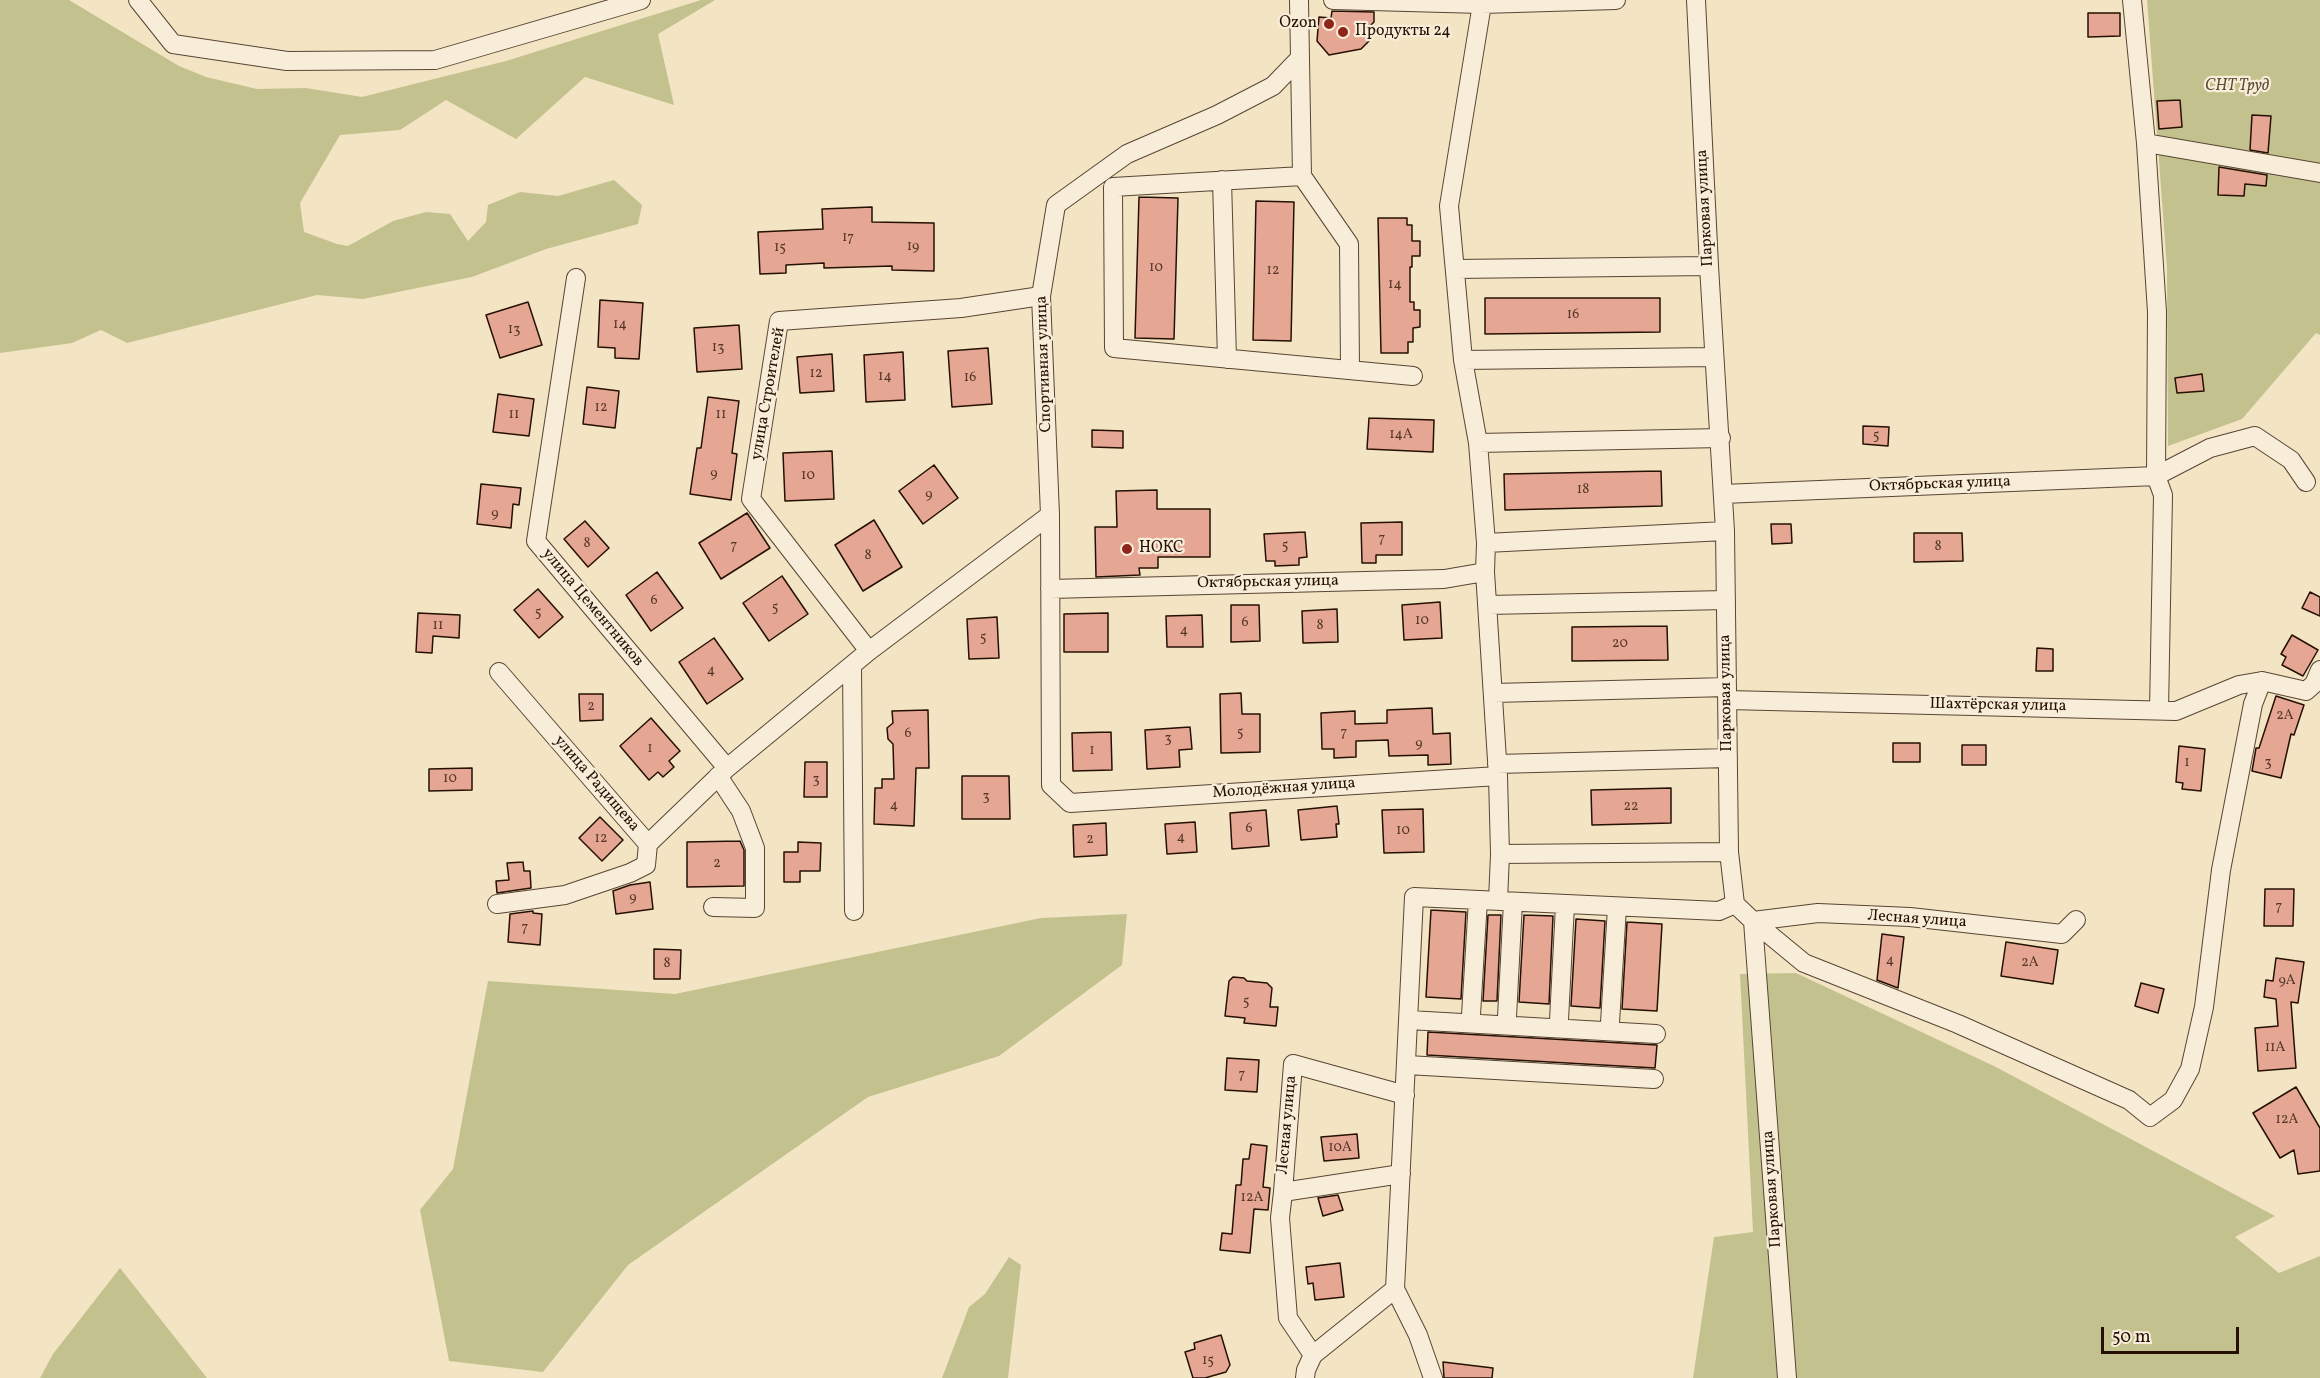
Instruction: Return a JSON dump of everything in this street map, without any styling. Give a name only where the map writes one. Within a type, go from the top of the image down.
[{"type":"street","points":[[138,0],[173,44],[299,61],[435,60],[641,0]]},
{"type":"street","points":[[1299,0],[1302,176],[1349,244],[1350,370]]},
{"type":"street","points":[[1333,0],[1482,4],[1616,0]]},
{"type":"street","name":"Парковая улица","points":[[1696,0],[1714,357],[1721,438],[1725,531],[1729,852],[1736,904]]},
{"type":"street","points":[[2132,0],[2146,143],[2157,312],[2157,476],[2163,495],[2159,710]]},
{"type":"street","points":[[1482,4],[1449,206],[1463,360],[1478,443],[1486,543],[1485,572],[1494,693],[1500,854],[1505,902],[1507,1017]]},
{"type":"street","name":"Спортивная улица","points":[[1070,803],[1051,785],[1050,515],[1041,296],[1056,205],[1127,154],[1216,115],[1274,86],[1300,58]]},
{"type":"street","points":[[2146,143],[2320,173]]},
{"type":"street","points":[[1302,176],[1113,187],[1114,348],[1413,376]]},
{"type":"street","points":[[1222,180],[1227,359]]},
{"type":"street","points":[[1455,269],[1709,266]]},
{"type":"street","name":"улица Цементников","points":[[576,278],[536,541],[722,772],[741,811],[755,848],[754,908],[713,907]]},
{"type":"street","name":"улица Строителей","points":[[869,651],[750,499],[779,321],[961,308],[1041,296]]},
{"type":"street","points":[[1463,360],[1714,357]]},
{"type":"street","points":[[2157,476],[2210,448],[2255,436],[2291,460],[2306,482]]},
{"type":"street","points":[[1478,443],[1721,438]]},
{"type":"street","name":"Октябрьская улица","points":[[1723,494],[2157,476]]},
{"type":"street","points":[[648,844],[722,772],[869,651],[1050,515]]},
{"type":"street","points":[[1486,543],[1725,531]]},
{"type":"street","name":"Октябрьская улица","points":[[1050,589],[1444,579],[1485,572]]},
{"type":"street","points":[[1488,605],[1726,600]]},
{"type":"street","points":[[852,665],[854,910]]},
{"type":"street","name":"Шахтёрская улица","points":[[1494,693],[1727,694],[2176,711],[2239,685],[2262,681],[2306,691],[2314,684],[2320,670]]},
{"type":"street","name":"улица Радищева","points":[[497,904],[565,895],[630,873],[646,865],[648,844],[499,672]]},
{"type":"street","points":[[1433,1378],[1418,1335],[1395,1289],[1414,897],[1719,911],[1736,904],[1804,963],[1990,1038],[2129,1100],[2150,1117],[2173,1100],[2190,1069],[2204,1007],[2221,870],[2253,704],[2262,681]]},
{"type":"street","name":"Молодёжная улица","points":[[1070,803],[1498,770],[1728,758]]},
{"type":"street","points":[[1500,854],[1729,852]]},
{"type":"street","points":[[1472,1015],[1478,900]]},
{"type":"street","points":[[1559,1020],[1565,905]]},
{"type":"street","points":[[1610,1023],[1617,907]]},
{"type":"street","name":"Лесная улица","points":[[1753,921],[1818,914],[1841,914],[1910,917],[2062,933],[2076,920]]},
{"type":"street","name":"Парковая улица","points":[[1753,921],[1787,1378]]},
{"type":"street","points":[[1409,1020],[1656,1034]]},
{"type":"street","name":"Лесная улица","points":[[1313,1355],[1288,1318],[1280,1218],[1293,1064],[1405,1095]]},
{"type":"street","points":[[1407,1065],[1654,1079]]},
{"type":"street","name":"Лесная улица","points":[[1282,1192],[1401,1174]]},
{"type":"street","points":[[1305,1378],[1313,1355],[1395,1289]]},
{"type":"green space","points":[[0,0],[69,0],[179,66],[206,77],[257,89],[306,88],[362,97],[506,61],[701,0],[715,0],[658,34],[674,105],[585,77],[516,139],[446,100],[400,130],[340,135],[300,203],[304,232],[337,244],[348,246],[393,221],[426,212],[450,214],[468,241],[486,222],[488,205],[520,192],[558,196],[614,180],[642,205],[638,224],[546,249],[472,277],[363,299],[317,295],[127,343],[101,330],[72,343],[0,353]]},
{"type":"green space","name":"СНТ Труд","points":[[2147,0],[2320,0],[2320,335],[2316,333],[2242,419],[2168,446],[2167,268]]},
{"type":"green space","points":[[1127,914],[1122,965],[999,1056],[868,1097],[628,1265],[543,1372],[449,1361],[420,1210],[453,1169],[488,981],[675,994],[1041,918]]},
{"type":"green space","points":[[1796,973],[1996,1067],[2275,1216],[2235,1237],[2279,1273],[2320,1256],[2320,1378],[1693,1378],[1714,1237],[1753,1232],[1740,974]]},
{"type":"green space","points":[[1009,1257],[1021,1265],[1008,1378],[942,1378],[969,1307],[985,1294]]},
{"type":"green space","points":[[120,1268],[207,1378],[40,1378],[53,1354]]},
{"type":"building","name":"Продукты 24","points":[[1332,11],[1374,12],[1374,22],[1363,33],[1371,39],[1361,49],[1329,55],[1317,41],[1319,17],[1331,18]]},
{"type":"building","points":[[2088,13],[2120,13],[2120,36],[2088,37]]},
{"type":"building","points":[[2180,100],[2182,127],[2159,129],[2157,101]]},
{"type":"building","points":[[2252,115],[2271,116],[2268,153],[2250,150]]},
{"type":"building","points":[[2219,167],[2267,175],[2266,186],[2245,184],[2244,196],[2218,195]]},
{"type":"building","points":[[1139,197],[1178,198],[1174,339],[1135,338]]},
{"type":"building","points":[[1256,201],[1294,202],[1291,341],[1253,340]]},
{"type":"building","points":[[872,207],[872,222],[934,223],[934,271],[892,270],[892,266],[824,268],[824,263],[786,265],[786,273],[760,274],[758,232],[823,229],[822,209]]},
{"type":"building","points":[[1378,218],[1407,218],[1407,225],[1412,225],[1412,241],[1420,241],[1420,256],[1412,256],[1412,267],[1410,267],[1410,302],[1414,302],[1414,310],[1420,310],[1420,327],[1413,328],[1413,342],[1408,342],[1408,353],[1381,353]]},
{"type":"building","points":[[1485,298],[1660,298],[1660,332],[1485,334]]},
{"type":"building","points":[[600,300],[643,303],[639,359],[615,358],[615,348],[598,347]]},
{"type":"building","points":[[528,302],[542,345],[500,358],[486,315]]},
{"type":"building","points":[[739,325],[742,369],[697,372],[694,328]]},
{"type":"building","points":[[988,348],[992,404],[952,407],[948,351]]},
{"type":"building","points":[[903,352],[905,400],[866,402],[864,355]]},
{"type":"building","points":[[832,354],[834,391],[800,393],[797,357]]},
{"type":"building","points":[[2202,374],[2204,391],[2177,393],[2175,378]]},
{"type":"building","points":[[587,387],[619,391],[615,428],[583,424]]},
{"type":"building","points":[[498,394],[534,399],[529,436],[493,432]]},
{"type":"building","points":[[708,397],[739,401],[732,453],[737,454],[731,500],[690,494],[697,448],[701,448]]},
{"type":"building","points":[[1369,418],[1434,420],[1433,452],[1367,449]]},
{"type":"building","points":[[1863,426],[1889,427],[1888,446],[1863,444]]},
{"type":"building","points":[[1092,430],[1123,431],[1123,448],[1092,447]]},
{"type":"building","points":[[832,451],[834,499],[785,501],[783,453]]},
{"type":"building","points":[[934,465],[958,498],[923,524],[899,491]]},
{"type":"building","points":[[1661,471],[1662,506],[1505,510],[1504,474]]},
{"type":"building","points":[[481,484],[521,488],[519,505],[513,504],[511,528],[477,524]]},
{"type":"building","name":"НОКС","points":[[1157,490],[1157,509],[1210,509],[1210,557],[1158,557],[1158,568],[1139,568],[1140,575],[1096,577],[1095,527],[1117,527],[1116,491]]},
{"type":"building","points":[[747,513],[770,548],[721,579],[699,543]]},
{"type":"building","points":[[874,520],[902,567],[863,591],[835,545]]},
{"type":"building","points":[[585,521],[609,548],[588,567],[564,539]]},
{"type":"building","points":[[1402,522],[1402,555],[1376,555],[1376,563],[1362,563],[1361,523]]},
{"type":"building","points":[[1771,524],[1791,524],[1792,543],[1772,544]]},
{"type":"building","points":[[1305,532],[1307,557],[1299,558],[1299,565],[1275,566],[1275,561],[1266,561],[1264,534]]},
{"type":"building","points":[[1914,533],[1962,533],[1963,561],[1914,562]]},
{"type":"building","points":[[657,572],[683,608],[651,631],[626,595]]},
{"type":"building","points":[[782,576],[808,614],[769,641],[743,603]]},
{"type":"building","points":[[538,589],[563,617],[539,638],[514,610]]},
{"type":"building","points":[[2310,592],[2320,597],[2320,616],[2302,608]]},
{"type":"building","points":[[1440,602],[1442,638],[1404,640],[1402,605]]},
{"type":"building","points":[[1231,605],[1259,605],[1260,641],[1231,642]]},
{"type":"building","points":[[1337,609],[1338,642],[1303,643],[1302,611]]},
{"type":"building","points":[[418,613],[460,615],[459,638],[433,636],[432,653],[416,652]]},
{"type":"building","points":[[1108,613],[1108,652],[1064,652],[1064,614]]},
{"type":"building","points":[[1202,615],[1203,647],[1167,647],[1166,616]]},
{"type":"building","points":[[997,617],[999,658],[969,659],[967,619]]},
{"type":"building","points":[[1667,626],[1668,660],[1572,661],[1572,627]]},
{"type":"building","points":[[2292,635],[2318,650],[2303,676],[2282,665],[2286,657],[2281,654]]},
{"type":"building","points":[[714,638],[743,679],[707,704],[679,662]]},
{"type":"building","points":[[2037,648],[2053,649],[2053,671],[2036,671]]},
{"type":"building","points":[[1241,693],[1242,714],[1260,714],[1260,752],[1221,753],[1220,694]]},
{"type":"building","points":[[579,694],[603,694],[603,720],[580,721]]},
{"type":"building","points":[[2276,696],[2304,705],[2294,735],[2291,734],[2281,778],[2252,771],[2256,748],[2259,748]]},
{"type":"building","points":[[1432,708],[1433,734],[1450,733],[1451,764],[1428,765],[1428,755],[1389,756],[1388,740],[1356,741],[1356,757],[1334,758],[1334,749],[1322,749],[1321,713],[1355,711],[1355,724],[1387,723],[1387,710]]},
{"type":"building","points":[[928,710],[929,768],[916,768],[914,826],[874,824],[875,788],[882,788],[882,779],[894,779],[893,744],[888,739],[887,728],[893,723],[892,711]]},
{"type":"building","points":[[651,718],[680,751],[669,761],[674,767],[663,777],[658,772],[649,780],[620,746]]},
{"type":"building","points":[[1190,727],[1192,749],[1179,750],[1180,767],[1147,769],[1145,730]]},
{"type":"building","points":[[1111,732],[1112,770],[1073,771],[1072,733]]},
{"type":"building","points":[[1893,743],[1920,743],[1920,762],[1893,762]]},
{"type":"building","points":[[1962,745],[1986,745],[1986,765],[1962,765]]},
{"type":"building","points":[[2179,746],[2205,749],[2201,791],[2182,789],[2183,783],[2176,782]]},
{"type":"building","points":[[805,762],[827,762],[827,797],[804,797]]},
{"type":"building","points":[[472,768],[472,790],[429,791],[429,769]]},
{"type":"building","points":[[962,776],[1009,776],[1010,819],[962,819]]},
{"type":"building","points":[[1671,788],[1671,823],[1592,825],[1591,790]]},
{"type":"building","points":[[1337,806],[1339,824],[1336,824],[1337,837],[1301,840],[1298,810]]},
{"type":"building","points":[[1423,809],[1424,852],[1384,853],[1382,810]]},
{"type":"building","points":[[1266,810],[1269,846],[1232,849],[1230,813]]},
{"type":"building","points":[[600,817],[623,840],[602,861],[579,838]]},
{"type":"building","points":[[1195,822],[1197,852],[1167,854],[1165,824]]},
{"type":"building","points":[[1106,823],[1107,855],[1074,857],[1073,825]]},
{"type":"building","points":[[740,841],[744,850],[744,886],[687,887],[687,842]]},
{"type":"building","points":[[798,842],[821,843],[820,871],[800,871],[800,882],[784,882],[784,852],[798,852]]},
{"type":"building","points":[[523,862],[524,871],[530,871],[531,888],[497,893],[496,881],[509,880],[507,863]]},
{"type":"building","points":[[650,882],[653,909],[616,914],[613,891],[630,885]]},
{"type":"building","points":[[2265,889],[2294,889],[2293,926],[2264,926]]},
{"type":"building","points":[[1431,910],[1466,912],[1461,999],[1426,997]]},
{"type":"building","points":[[533,911],[533,913],[542,914],[540,945],[508,942],[510,914]]},
{"type":"building","points":[[1488,915],[1501,915],[1497,1001],[1483,1001]]},
{"type":"building","points":[[1524,915],[1553,916],[1549,1004],[1519,1002]]},
{"type":"building","points":[[1576,919],[1605,921],[1600,1008],[1571,1006]]},
{"type":"building","points":[[1627,922],[1662,924],[1657,1011],[1622,1009]]},
{"type":"building","points":[[1882,934],[1904,937],[1898,988],[1877,980]]},
{"type":"building","points":[[2006,942],[2058,950],[2053,984],[2001,976]]},
{"type":"building","points":[[654,949],[681,950],[680,979],[654,979]]},
{"type":"building","points":[[2276,958],[2304,962],[2298,1003],[2291,1002],[2296,1068],[2258,1071],[2255,1028],[2278,1026],[2276,999],[2264,997],[2266,980],[2273,981]]},
{"type":"building","points":[[1233,977],[1267,983],[1272,988],[1270,1007],[1278,1007],[1276,1026],[1244,1023],[1245,1018],[1225,1016],[1229,981]]},
{"type":"building","points":[[2141,983],[2164,989],[2158,1013],[2135,1006]]},
{"type":"building","points":[[1428,1032],[1657,1045],[1655,1068],[1427,1055]]},
{"type":"building","points":[[1227,1058],[1259,1060],[1257,1092],[1225,1090]]},
{"type":"building","points":[[2296,1087],[2320,1128],[2320,1171],[2298,1174],[2294,1150],[2280,1158],[2253,1113]]},
{"type":"building","points":[[1357,1134],[1359,1158],[1324,1161],[1321,1137]]},
{"type":"building","points":[[1251,1144],[1267,1146],[1263,1187],[1270,1188],[1268,1210],[1254,1209],[1250,1253],[1220,1250],[1222,1233],[1232,1234],[1236,1185],[1241,1185],[1243,1159],[1249,1159]]},
{"type":"building","points":[[1338,1195],[1343,1210],[1323,1216],[1318,1198]]},
{"type":"building","points":[[1340,1263],[1344,1297],[1315,1300],[1313,1283],[1308,1284],[1306,1267]]},
{"type":"building","points":[[1221,1335],[1230,1365],[1226,1372],[1205,1378],[1193,1378],[1185,1352],[1195,1349],[1194,1343]]},
{"type":"building","points":[[1443,1362],[1493,1368],[1492,1378],[1444,1378]]},
{"type":"place","name":"Ozon","points":[[1329,24]]},
{"type":"place","name":"Продукты 24","points":[[1343,32]]},
{"type":"place","name":"НОКС","points":[[1127,549]]}]
